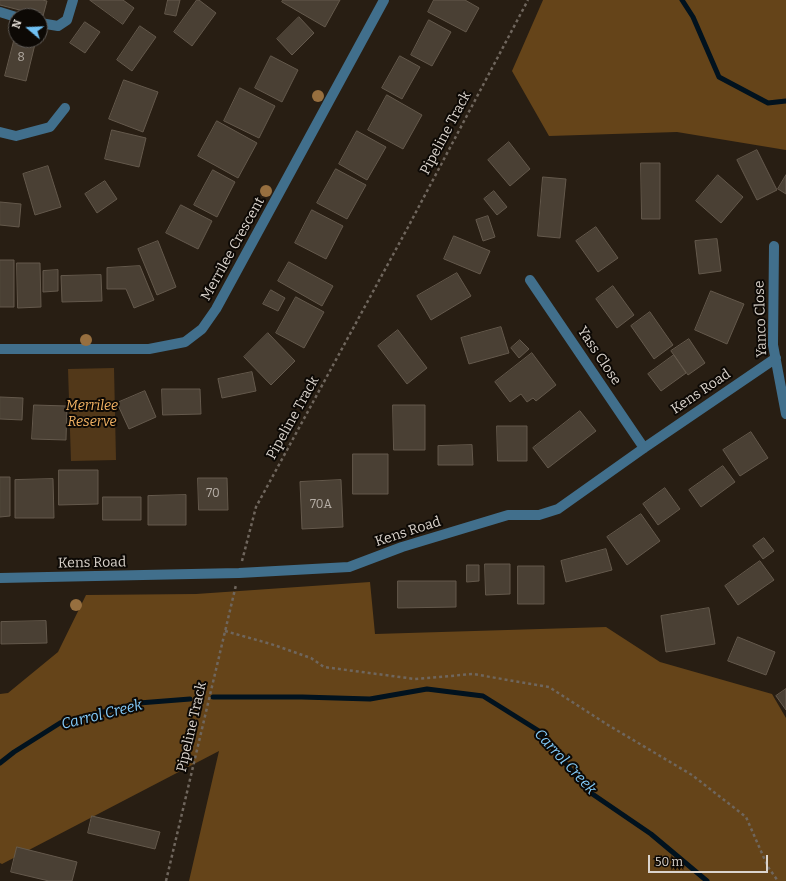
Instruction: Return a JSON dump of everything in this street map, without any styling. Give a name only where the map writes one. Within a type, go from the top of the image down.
[{"type":"street","points":[[48,25],[58,26],[67,20],[73,0]]},
{"type":"street","name":"Merrilee Crescent","points":[[0,349],[149,349],[186,342],[202,329],[216,309],[384,0]]},
{"type":"street","points":[[0,132],[16,136],[50,126],[65,108]]},
{"type":"street","name":"Yanco Close","points":[[774,246],[773,345],[786,414]]},
{"type":"street","name":"Yass Close","points":[[530,280],[644,448]]},
{"type":"street","name":"Kens Road","points":[[0,578],[239,573],[349,567],[402,547],[508,515],[539,515],[558,509],[776,358]]},
{"type":"path","name":"Pipeline Track","points":[[166,881],[256,507],[407,229],[528,0]]},
{"type":"path","points":[[225,631],[271,644],[311,658],[324,667],[415,679],[473,674],[549,687],[608,726],[692,775],[746,817],[768,867],[778,881]]},
{"type":"green space","name":"Merrilee Reserve","points":[[114,368],[116,460],[71,461],[68,369]]},
{"type":"shaded area","points":[[543,0],[786,0],[786,150],[677,132],[549,136],[512,71]]},
{"type":"shaded area","points":[[370,582],[375,634],[606,627],[660,662],[772,694],[786,718],[786,881],[189,881],[219,751],[2,864],[0,863],[0,694],[8,693],[58,652],[86,595],[196,594]]},
{"type":"building","points":[[0,0],[47,1],[45,8],[12,8],[0,5]]},
{"type":"building","points":[[90,0],[123,0],[134,8],[123,24]]},
{"type":"building","points":[[168,0],[180,0],[176,16],[165,14]]},
{"type":"building","points":[[197,0],[216,13],[192,46],[174,32]]},
{"type":"building","points":[[283,0],[340,0],[325,27],[282,2]]},
{"type":"building","points":[[434,0],[465,0],[479,8],[466,32],[428,12]]},
{"type":"building","points":[[299,17],[314,33],[292,55],[277,39]]},
{"type":"building","points":[[429,20],[451,32],[432,66],[411,55]]},
{"type":"building","points":[[85,22],[100,32],[85,53],[70,43]]},
{"type":"building","points":[[140,26],[156,37],[132,71],[117,60]]},
{"type":"building","points":[[12,48],[34,48],[26,81],[5,76]]},
{"type":"building","points":[[271,56],[298,70],[282,102],[255,88]]},
{"type":"building","points":[[400,56],[420,67],[402,99],[382,88]]},
{"type":"building","points":[[124,80],[158,92],[143,132],[109,119]]},
{"type":"building","points":[[240,88],[275,106],[259,138],[224,121]]},
{"type":"building","points":[[387,95],[422,115],[403,149],[368,130]]},
{"type":"building","points":[[217,121],[257,143],[238,178],[198,156]]},
{"type":"building","points":[[112,130],[146,138],[139,167],[105,159]]},
{"type":"building","points":[[357,131],[386,147],[367,180],[339,164]]},
{"type":"building","points":[[509,142],[530,169],[510,186],[488,160]]},
{"type":"building","points":[[757,150],[777,190],[757,200],[737,160]]},
{"type":"building","points":[[641,163],[660,163],[660,219],[642,219]]},
{"type":"building","points":[[48,166],[61,207],[35,215],[23,174]]},
{"type":"building","points":[[336,169],[366,185],[347,219],[317,203]]},
{"type":"building","points":[[213,170],[235,182],[217,217],[194,205]]},
{"type":"building","points":[[718,175],[743,197],[721,223],[696,201]]},
{"type":"building","points":[[786,175],[786,194],[778,189]]},
{"type":"building","points":[[543,177],[566,179],[560,238],[538,236]]},
{"type":"building","points":[[105,181],[117,199],[97,213],[85,194]]},
{"type":"building","points":[[494,191],[507,207],[497,215],[484,199]]},
{"type":"building","points":[[0,202],[21,204],[19,227],[0,225]]},
{"type":"building","points":[[181,205],[212,221],[198,249],[166,233]]},
{"type":"building","points":[[312,210],[343,226],[326,259],[295,243]]},
{"type":"building","points":[[488,216],[495,237],[483,241],[476,220]]},
{"type":"building","points":[[596,227],[618,258],[598,272],[576,241]]},
{"type":"building","points":[[454,236],[490,251],[480,274],[444,259]]},
{"type":"building","points":[[717,239],[721,271],[699,274],[695,241]]},
{"type":"building","points":[[158,241],[176,287],[157,295],[138,249]]},
{"type":"building","points":[[0,260],[14,260],[14,307],[0,307]]},
{"type":"building","points":[[289,262],[333,286],[322,306],[278,281]]},
{"type":"building","points":[[17,263],[40,263],[41,307],[18,308]]},
{"type":"building","points":[[140,266],[154,300],[134,308],[126,289],[107,289],[107,268]]},
{"type":"building","points":[[58,270],[58,291],[43,292],[43,271]]},
{"type":"building","points":[[457,273],[471,296],[431,320],[417,296]]},
{"type":"building","points":[[101,275],[102,301],[62,302],[61,276]]},
{"type":"building","points":[[613,286],[634,315],[617,328],[596,299]]},
{"type":"building","points":[[271,290],[285,298],[278,311],[263,304]]},
{"type":"building","points":[[711,291],[744,304],[727,344],[695,330]]},
{"type":"building","points":[[296,297],[324,312],[304,348],[276,333]]},
{"type":"building","points":[[650,312],[673,345],[654,359],[631,326]]},
{"type":"building","points":[[501,327],[509,353],[469,364],[461,338]]},
{"type":"building","points":[[398,330],[427,368],[407,384],[378,346]]},
{"type":"building","points":[[268,333],[295,361],[271,385],[244,357]]},
{"type":"building","points":[[689,339],[705,363],[688,375],[671,351]]},
{"type":"building","points":[[520,340],[529,349],[519,358],[511,348]]},
{"type":"building","points":[[532,353],[556,385],[536,401],[533,398],[527,402],[521,394],[510,402],[495,382]]},
{"type":"building","points":[[674,355],[686,373],[661,391],[648,374]]},
{"type":"building","points":[[252,372],[256,391],[222,398],[218,379]]},
{"type":"building","points":[[162,389],[200,389],[201,414],[163,415]]},
{"type":"building","points":[[145,391],[156,417],[129,429],[117,403]]},
{"type":"building","points":[[0,397],[23,398],[22,420],[0,419]]},
{"type":"building","points":[[34,405],[67,406],[66,440],[32,439]]},
{"type":"building","points":[[393,405],[425,405],[425,450],[394,450]]},
{"type":"building","points":[[580,411],[596,431],[548,468],[533,448]]},
{"type":"building","points":[[497,426],[527,426],[527,461],[498,461]]},
{"type":"building","points":[[751,432],[768,458],[740,476],[723,450]]},
{"type":"building","points":[[472,445],[473,465],[438,465],[438,446]]},
{"type":"building","points":[[353,454],[388,454],[388,494],[353,494]]},
{"type":"building","points":[[723,466],[735,482],[701,507],[689,490]]},
{"type":"building","points":[[59,470],[98,470],[98,504],[59,505]]},
{"type":"building","points":[[0,477],[10,477],[10,516],[0,517]]},
{"type":"building","points":[[198,478],[227,478],[228,510],[199,510]]},
{"type":"building","points":[[53,479],[54,518],[15,518],[15,480]]},
{"type":"building","points":[[341,480],[343,527],[302,529],[300,482]]},
{"type":"building","points":[[665,488],[680,509],[658,525],[643,504]]},
{"type":"building","points":[[186,495],[186,525],[148,525],[148,496]]},
{"type":"building","points":[[103,497],[141,497],[141,520],[103,520]]},
{"type":"building","points":[[641,514],[660,541],[627,565],[607,537]]},
{"type":"building","points":[[764,538],[774,551],[763,559],[753,546]]},
{"type":"building","points":[[606,549],[612,570],[566,582],[561,561]]},
{"type":"building","points":[[760,561],[774,580],[738,605],[725,586]]},
{"type":"building","points":[[485,564],[510,564],[510,594],[486,595]]},
{"type":"building","points":[[467,565],[479,565],[479,581],[467,582]]},
{"type":"building","points":[[518,566],[544,566],[544,604],[518,604]]},
{"type":"building","points":[[398,581],[456,581],[456,607],[398,608]]},
{"type":"building","points":[[709,608],[715,644],[666,652],[661,616]]},
{"type":"building","points":[[46,621],[47,643],[1,644],[1,622]]},
{"type":"building","points":[[738,637],[775,652],[766,675],[728,661]]},
{"type":"building","points":[[786,689],[786,710],[776,696]]},
{"type":"building","points":[[92,816],[160,832],[155,849],[88,833]]},
{"type":"building","points":[[17,847],[77,862],[72,881],[49,881],[11,872]]},
{"type":"waterway","points":[[682,0],[693,17],[719,77],[768,103],[786,101]]},
{"type":"waterway","name":"Carrol Creek","points":[[213,697],[370,699],[427,689],[483,696],[539,731],[588,791],[651,834],[707,881]]},
{"type":"waterway","name":"Carrol Creek","points":[[0,763],[14,752],[60,723],[139,703],[190,699]]}]
